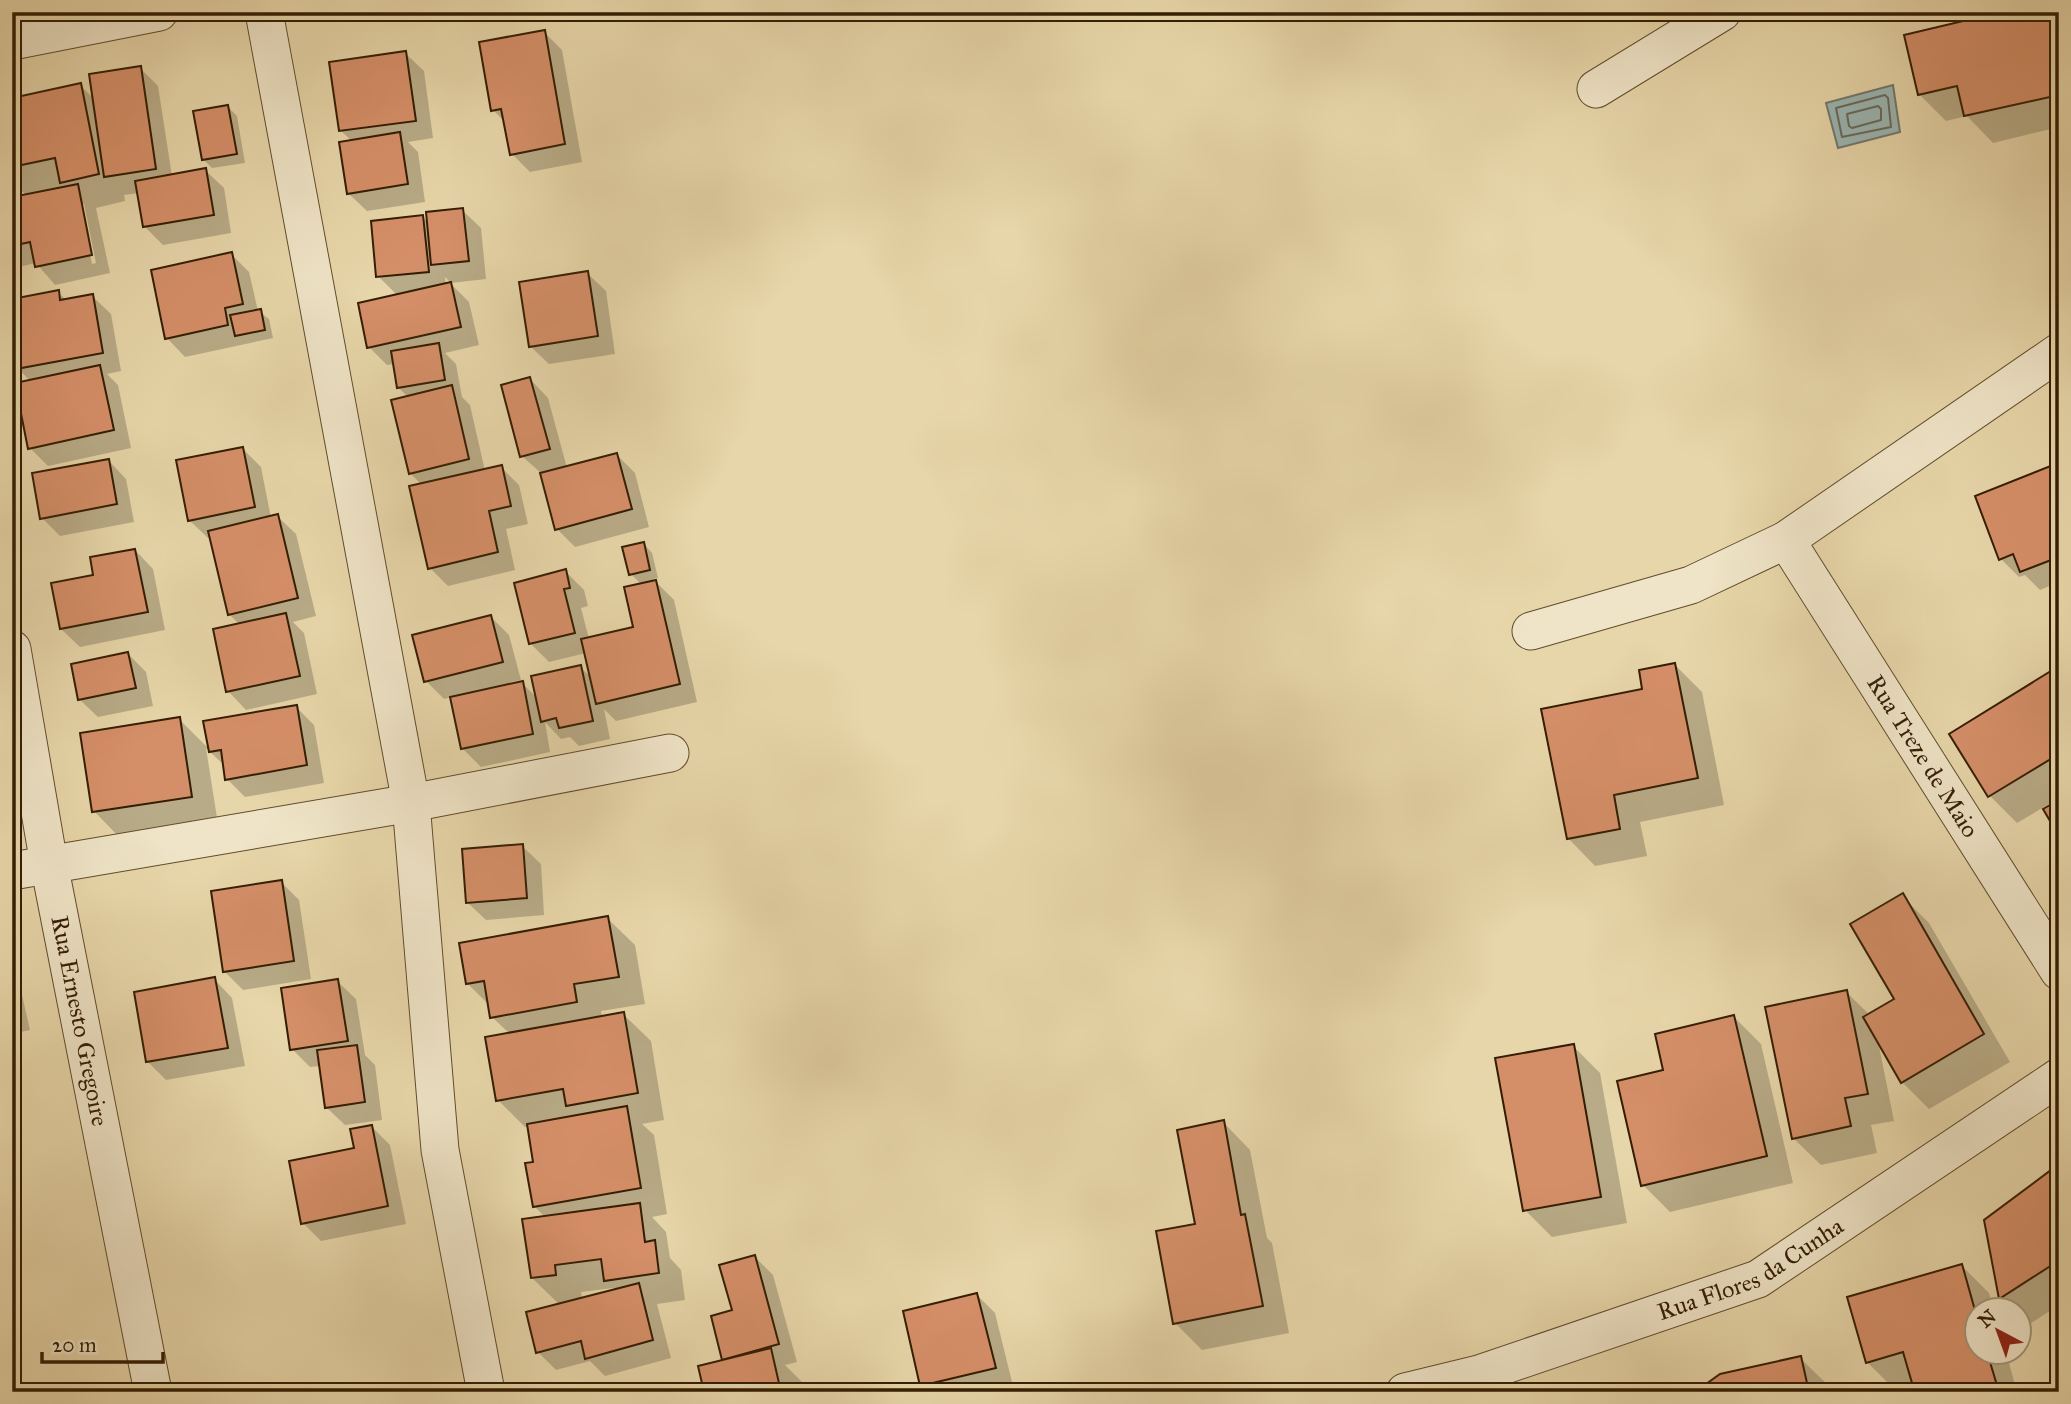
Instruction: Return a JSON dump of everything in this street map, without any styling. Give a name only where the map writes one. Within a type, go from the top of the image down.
[{"type":"street","points":[[12,41],[159,12]]},
{"type":"street","points":[[264,12],[411,803],[440,1150],[486,1392]]},
{"type":"street","points":[[1596,89],[1722,12]]},
{"type":"street","points":[[1531,631],[1691,585],[1786,540],[2059,352]]},
{"type":"street","name":"Rua Treze de Maio","points":[[1786,540],[2059,971]]},
{"type":"street","name":"Rua Ernesto Gregoire","points":[[12,649],[50,864],[153,1392]]},
{"type":"street","points":[[12,871],[411,803],[670,753]]},
{"type":"street","name":"Rua Flores da Cunha","points":[[1405,1392],[1479,1374],[1758,1279],[2059,1077]]},
{"type":"water","points":[[1893,85],[1900,132],[1838,148],[1826,103]]},
{"type":"building","points":[[2001,12],[2053,12],[2059,38],[2059,95],[1964,116],[1957,86],[1918,95],[1904,35]]},
{"type":"building","points":[[545,30],[565,144],[510,155],[501,109],[491,111],[479,42]]},
{"type":"building","points":[[406,51],[416,121],[339,131],[329,62]]},
{"type":"building","points":[[141,66],[156,169],[104,177],[89,74]]},
{"type":"building","points":[[81,83],[99,174],[60,183],[55,158],[12,167],[12,98]]},
{"type":"building","points":[[228,105],[237,154],[202,160],[193,111]]},
{"type":"building","points":[[400,132],[408,184],[347,194],[339,142]]},
{"type":"building","points":[[206,168],[214,215],[143,227],[135,181]]},
{"type":"building","points":[[78,184],[92,255],[35,267],[30,242],[12,246],[12,197]]},
{"type":"building","points":[[463,208],[469,261],[431,265],[426,212]]},
{"type":"building","points":[[423,215],[429,272],[376,277],[371,221]]},
{"type":"building","points":[[232,252],[243,304],[225,308],[228,325],[165,339],[151,270]]},
{"type":"building","points":[[588,271],[598,336],[529,347],[519,282]]},
{"type":"building","points":[[451,282],[461,327],[367,348],[358,303]]},
{"type":"building","points":[[59,290],[60,300],[93,294],[103,353],[16,369],[12,349],[12,299]]},
{"type":"building","points":[[261,309],[265,330],[235,336],[230,315]]},
{"type":"building","points":[[439,343],[445,380],[397,388],[391,351]]},
{"type":"building","points":[[100,365],[114,430],[28,449],[15,383]]},
{"type":"building","points":[[530,377],[550,449],[520,457],[501,385]]},
{"type":"building","points":[[452,385],[469,459],[409,474],[391,400]]},
{"type":"building","points":[[243,447],[255,507],[188,521],[176,460]]},
{"type":"building","points":[[617,453],[632,509],[555,530],[540,473]]},
{"type":"building","points":[[109,459],[117,504],[40,519],[32,473]]},
{"type":"building","points":[[502,465],[511,506],[489,511],[498,552],[428,569],[409,486]]},
{"type":"building","points":[[2053,465],[2059,480],[2059,557],[2020,572],[2013,554],[1999,560],[1975,496]]},
{"type":"building","points":[[278,514],[298,598],[228,615],[208,531]]},
{"type":"building","points":[[644,542],[650,570],[629,575],[622,547]]},
{"type":"building","points":[[135,549],[148,612],[60,629],[51,583],[93,575],[90,557]]},
{"type":"building","points":[[566,569],[570,588],[564,589],[575,633],[529,644],[514,583]]},
{"type":"building","points":[[656,580],[680,684],[596,704],[581,639],[633,627],[624,587]]},
{"type":"building","points":[[286,613],[300,676],[226,692],[213,629]]},
{"type":"building","points":[[491,615],[503,662],[424,682],[412,635]]},
{"type":"building","points":[[128,652],[136,688],[78,700],[71,664]]},
{"type":"building","points":[[1675,663],[1698,778],[1614,795],[1620,829],[1567,839],[1541,709],[1642,689],[1639,670]]},
{"type":"building","points":[[581,665],[593,721],[559,728],[556,718],[541,722],[531,676]]},
{"type":"building","points":[[2059,666],[2059,754],[1988,797],[1949,734]]},
{"type":"building","points":[[523,681],[533,734],[461,749],[450,697]]},
{"type":"building","points":[[297,705],[307,765],[225,780],[221,750],[209,752],[203,721]]},
{"type":"building","points":[[180,717],[192,797],[92,812],[80,733]]},
{"type":"building","points":[[2059,800],[2059,836],[2043,809]]},
{"type":"building","points":[[523,844],[527,898],[466,903],[462,849]]},
{"type":"building","points":[[282,880],[294,961],[223,972],[211,891]]},
{"type":"building","points":[[1903,893],[1984,1034],[1901,1083],[1863,1017],[1894,999],[1850,924]]},
{"type":"building","points":[[608,916],[619,977],[574,984],[577,1002],[490,1018],[484,981],[466,984],[459,943]]},
{"type":"building","points":[[215,977],[228,1048],[146,1062],[134,992]]},
{"type":"building","points":[[338,979],[348,1041],[290,1050],[281,988]]},
{"type":"building","points":[[1847,990],[1868,1094],[1845,1098],[1851,1126],[1792,1139],[1765,1007]]},
{"type":"building","points":[[624,1012],[638,1093],[566,1106],[563,1089],[496,1101],[485,1037]]},
{"type":"building","points":[[1734,1015],[1767,1156],[1641,1186],[1617,1081],[1663,1070],[1655,1034]]},
{"type":"building","points":[[1574,1044],[1601,1197],[1523,1211],[1495,1058]]},
{"type":"building","points":[[357,1045],[365,1102],[325,1108],[317,1050]]},
{"type":"building","points":[[627,1106],[641,1188],[533,1207],[525,1163],[533,1162],[527,1124]]},
{"type":"building","points":[[1224,1120],[1241,1215],[1245,1214],[1263,1306],[1173,1324],[1156,1231],[1195,1224],[1177,1130]]},
{"type":"building","points":[[372,1125],[388,1206],[301,1224],[289,1161],[354,1148],[350,1129]]},
{"type":"building","points":[[2055,1167],[2059,1172],[2059,1273],[2052,1265],[2004,1296],[1998,1296],[1984,1220]]},
{"type":"building","points":[[640,1203],[645,1242],[655,1240],[659,1273],[604,1281],[601,1259],[555,1265],[556,1275],[531,1278],[522,1219]]},
{"type":"building","points":[[755,1255],[779,1344],[722,1360],[711,1316],[732,1310],[719,1265]]},
{"type":"building","points":[[1962,1264],[1971,1296],[1962,1296],[1962,1366],[1991,1366],[1999,1392],[1909,1392],[1914,1390],[1903,1352],[1866,1363],[1847,1297]]},
{"type":"building","points":[[639,1283],[653,1340],[585,1359],[581,1341],[536,1353],[526,1312]]},
{"type":"building","points":[[977,1293],[996,1368],[920,1386],[903,1311]]},
{"type":"building","points":[[771,1348],[781,1392],[704,1392],[698,1366]]},
{"type":"building","points":[[1801,1356],[1809,1392],[1695,1392],[1720,1374]]}]
